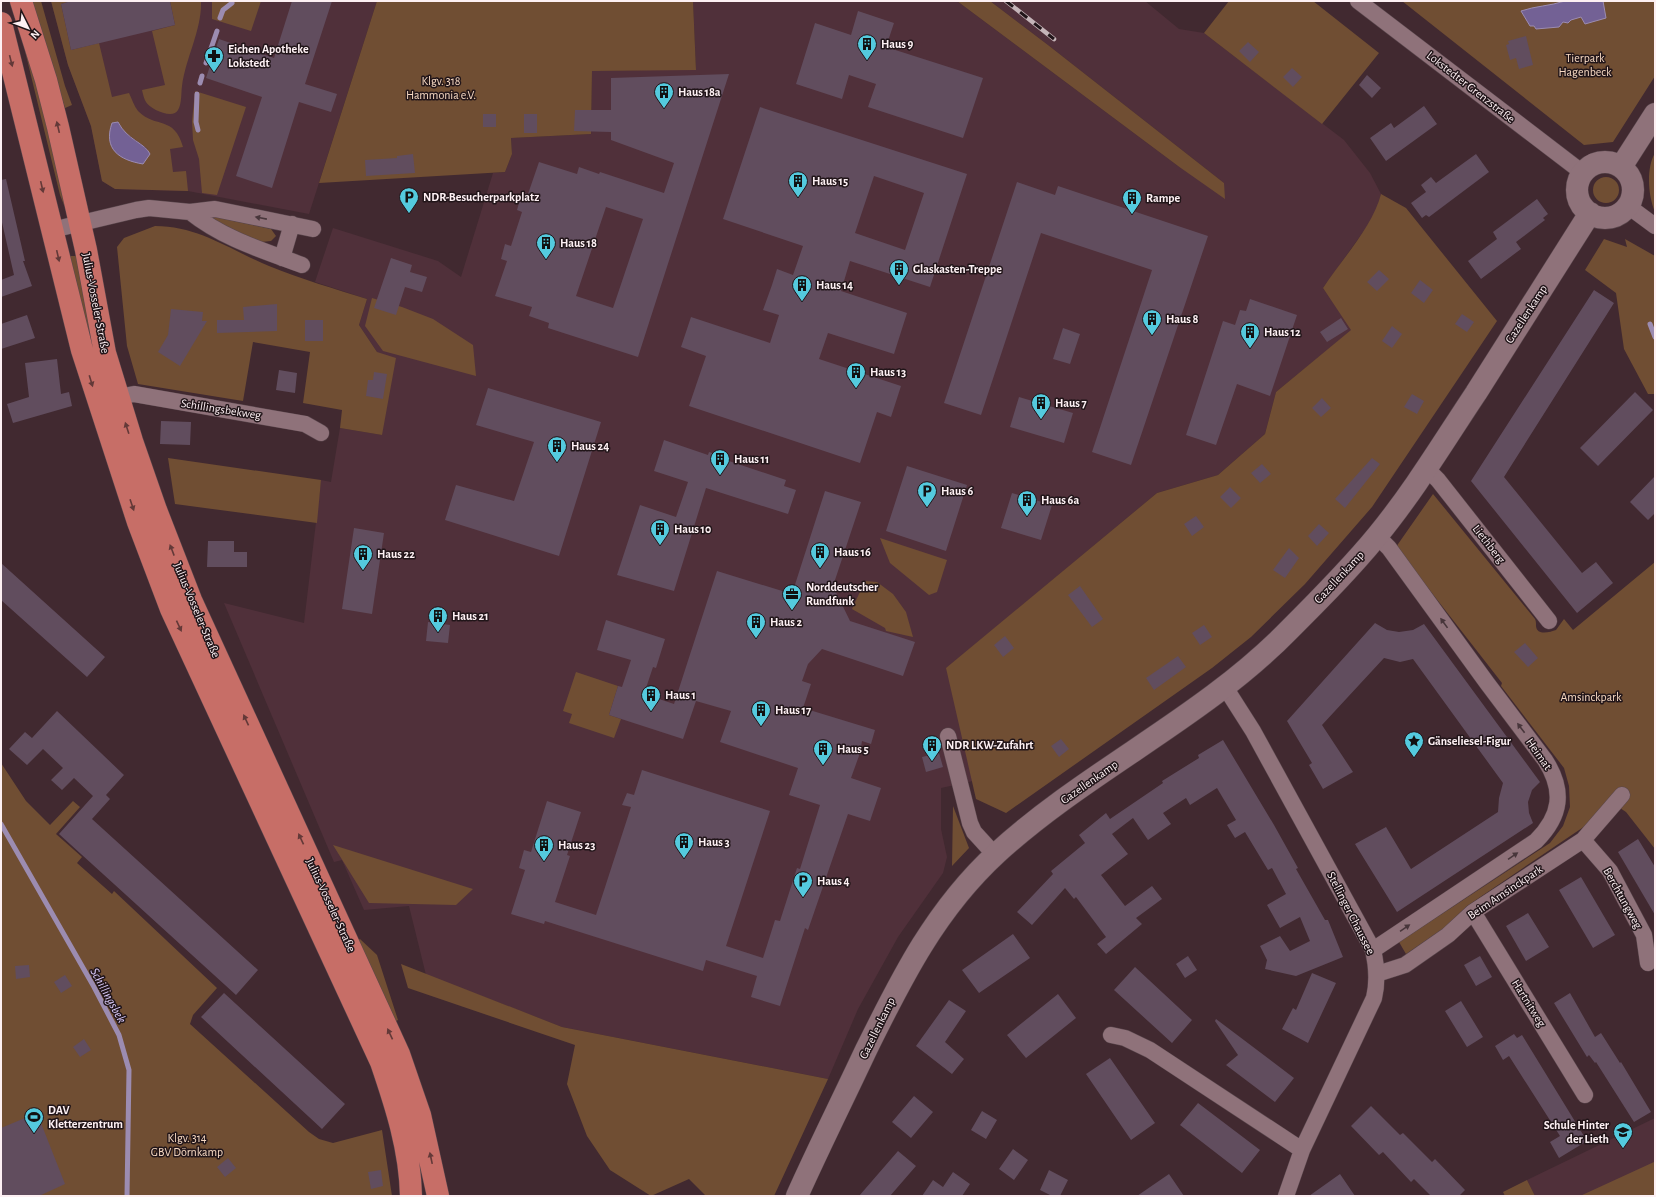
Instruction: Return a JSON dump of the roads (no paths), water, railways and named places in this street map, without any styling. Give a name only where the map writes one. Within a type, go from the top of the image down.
[{"type":"main road","name":"Julius-Vosseler-Straße","points":[[21,1],[46,80],[80,224],[99,327],[118,398],[156,510],[191,600],[399,1054],[420,1115],[438,1196]]},
{"type":"main road","name":"Julius-Vosseler-Straße","points":[[1,23],[82,350],[138,522],[172,609],[381,1062],[397,1108],[404,1139],[412,1196]]},
{"type":"street","name":"Lokstedter Grenzstraße","points":[[1358,1],[1583,173]]},
{"type":"street","points":[[1621,167],[1655,114]]},
{"type":"street","points":[[1601,163],[1608,163],[1621,167],[1629,175],[1633,185],[1632,196],[1628,206],[1620,213],[1611,217],[1600,217],[1590,213],[1582,205],[1578,195],[1578,184],[1583,173],[1588,168],[1601,163]]},
{"type":"street","points":[[1628,206],[1655,226]]},
{"type":"street","points":[[52,230],[149,208],[190,212],[215,209],[313,229]]},
{"type":"street","points":[[190,212],[208,227],[223,235],[302,265]]},
{"type":"street","name":"Gazellenkamp","points":[[797,1196],[902,977],[927,935],[945,910],[995,855],[1045,814],[1225,687],[1286,633],[1352,566],[1377,536],[1427,469],[1590,213]]},
{"type":"street","points":[[282,258],[292,224]]},
{"type":"street","name":"Schillingsbekweg","points":[[118,398],[134,394],[270,417],[305,424],[321,433]]},
{"type":"street","name":"Liethberg","points":[[1427,469],[1438,480],[1549,621]]},
{"type":"street","name":"Heimat","points":[[1373,950],[1536,841],[1553,819],[1558,795],[1552,771],[1545,760],[1389,548],[1377,536]]},
{"type":"street","name":"Stellinger Chaussee","points":[[1225,687],[1253,730],[1373,950],[1377,974],[1374,998],[1302,1150],[1289,1194]]},
{"type":"street","points":[[948,736],[970,823],[974,832],[995,855]]},
{"type":"street","name":"Beim Amsinckpark","points":[[1377,974],[1405,965],[1448,935],[1473,912],[1583,840],[1622,795]]},
{"type":"street","name":"Berchtungweg","points":[[1583,840],[1610,871],[1641,928],[1647,948],[1648,962]]},
{"type":"street","name":"Hartnitweg","points":[[1473,912],[1585,1095]]},
{"type":"street","points":[[1111,1034],[1150,1050],[1302,1150]]},
{"type":"waterway","points":[[220,18],[223,10],[232,3]]},
{"type":"waterway","points":[[206,63],[217,31]]},
{"type":"waterway","points":[[200,83],[202,76]]},
{"type":"waterway","points":[[197,94],[196,122],[198,130]]},
{"type":"waterway","points":[[1650,324],[1655,337]]},
{"type":"waterway","name":"Schillingsbek","points":[[1,824],[94,987],[119,1035],[129,1070],[127,1196]]},
{"type":"railway","points":[[1006,1],[1054,39]]},
{"type":"place","name":"Haus 9","points":[[867,61]]},
{"type":"place","name":"Eichen Apotheke Lokstedt","points":[[214,73]]},
{"type":"place","name":"Haus 18a","points":[[664,109]]},
{"type":"place","name":"Haus 15","points":[[798,198]]},
{"type":"place","name":"NDR-Besucherparkplatz","points":[[409,214]]},
{"type":"place","name":"Rampe","points":[[1132,215]]},
{"type":"place","name":"Haus 18","points":[[546,260]]},
{"type":"place","name":"Glaskasten-Treppe","points":[[899,286]]},
{"type":"place","name":"Haus 14","points":[[802,302]]},
{"type":"place","name":"Haus 8","points":[[1152,336]]},
{"type":"place","name":"Haus 12","points":[[1250,349]]},
{"type":"place","name":"Haus 13","points":[[856,389]]},
{"type":"place","name":"Haus 7","points":[[1041,420]]},
{"type":"place","name":"Haus 24","points":[[557,463]]},
{"type":"place","name":"Haus 11","points":[[720,476]]},
{"type":"place","name":"Haus 6","points":[[927,508]]},
{"type":"place","name":"Haus 6a","points":[[1027,517]]},
{"type":"place","name":"Haus 10","points":[[660,546]]},
{"type":"place","name":"Haus 16","points":[[820,569]]},
{"type":"place","name":"Haus 22","points":[[363,571]]},
{"type":"place","name":"Norddeutscher Rundfunk","points":[[792,611]]},
{"type":"place","name":"Haus 21","points":[[438,633]]},
{"type":"place","name":"Haus 2","points":[[756,639]]},
{"type":"place","name":"Haus 1","points":[[651,712]]},
{"type":"place","name":"Haus 17","points":[[761,727]]},
{"type":"place","name":"Gänseliesel-Figur","points":[[1414,758]]},
{"type":"place","name":"NDR LKW-Zufahrt","points":[[932,762]]},
{"type":"place","name":"Haus 5","points":[[823,766]]},
{"type":"place","name":"Haus 3","points":[[684,859]]},
{"type":"place","name":"Haus 23","points":[[544,862]]},
{"type":"place","name":"Haus 4","points":[[803,898]]},
{"type":"place","name":"DAV Kletterzentrum","points":[[34,1134]]},
{"type":"place","name":"Schule Hinter der Lieth","points":[[1623,1149]]},
{"type":"park label","name":"Tierpark Hagenbeck","points":[[1585,65]]},
{"type":"park label","name":"Klgv. 318 Hammonia e.V.","points":[[441,88]]},
{"type":"park label","name":"Amsinckpark","points":[[1591,697]]},
{"type":"park label","name":"Klgv. 314 GBV Dörnkamp","points":[[187,1145]]}]
